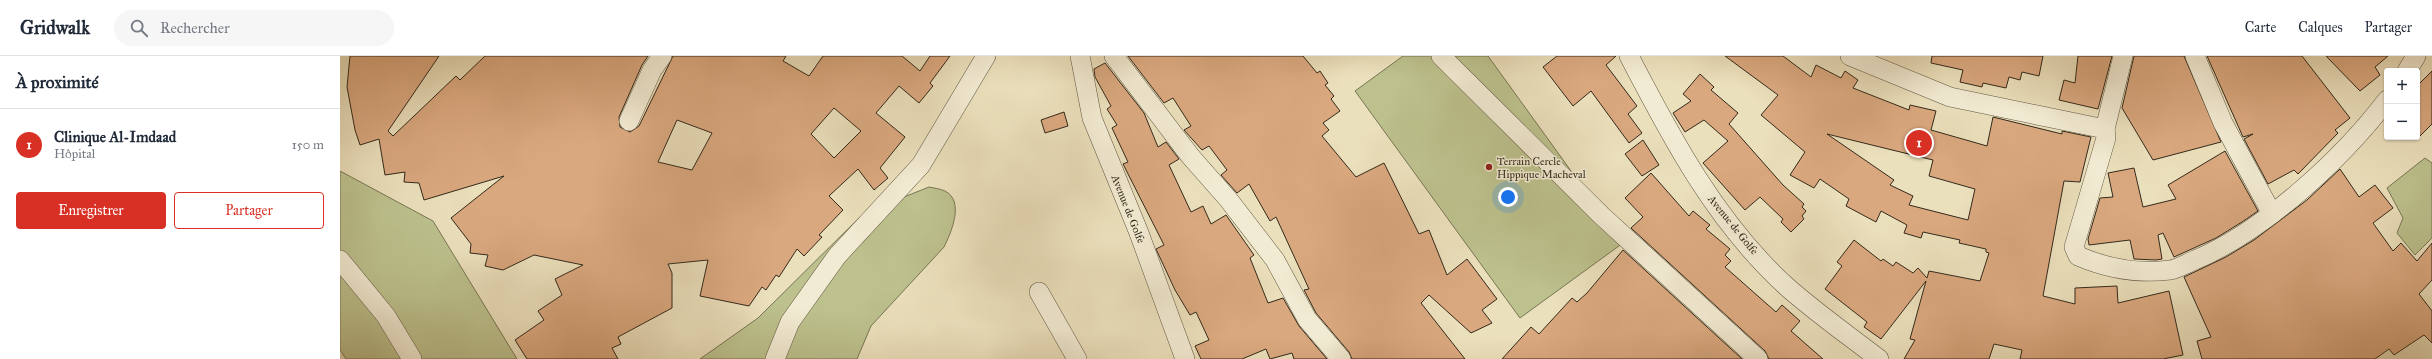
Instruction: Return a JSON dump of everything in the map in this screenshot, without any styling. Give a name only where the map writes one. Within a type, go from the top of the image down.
[{"type":"street","points":[[630,121],[652,70],[662,56]]},
{"type":"street","points":[[774,359],[790,322],[837,256],[921,166],[986,56]]},
{"type":"street","name":"Avenue de Golfe","points":[[1080,56],[1092,118],[1139,233],[1185,359]]},
{"type":"street","points":[[1114,56],[1191,157],[1228,199],[1275,260],[1307,319],[1341,359]]},
{"type":"street","points":[[1441,56],[1600,215],[1758,359]]},
{"type":"street","name":"Avenue de Golfe","points":[[1629,56],[1663,123],[1698,182],[1730,224],[1785,285],[1879,359]]},
{"type":"street","points":[[1850,56],[1950,97],[2105,129]]},
{"type":"street","points":[[2123,56],[2105,129],[2106,138],[2075,239],[2074,247],[2078,256],[2092,262],[2136,271],[2171,270],[2208,254],[2243,234],[2272,214],[2333,160],[2368,125],[2384,104]]},
{"type":"street","points":[[2195,56],[2223,123],[2272,214]]},
{"type":"street","points":[[340,260],[386,316],[412,359]]},
{"type":"street","points":[[1039,292],[1077,359]]},
{"type":"green space","name":"Terrain Cercle Hippique Macheval","points":[[1403,56],[1488,56],[1623,243],[1520,318],[1355,91]]},
{"type":"green space","points":[[2425,158],[2432,163],[2432,238],[2415,255],[2397,233],[2403,218],[2387,188]]},
{"type":"green space","points":[[340,171],[433,221],[517,359],[346,359],[340,350]]},
{"type":"green space","points":[[929,187],[945,191],[951,196],[954,202],[955,218],[950,234],[944,247],[871,326],[857,359],[700,359],[758,318],[864,213]]},
{"type":"building","points":[[350,56],[439,56],[388,131],[393,136],[456,76],[460,80],[485,56],[648,56],[642,65],[619,117],[620,127],[630,132],[639,126],[673,56],[786,56],[783,61],[809,76],[823,56],[902,56],[920,71],[930,56],[950,56],[930,83],[933,86],[919,103],[899,86],[876,113],[905,137],[880,168],[888,178],[874,190],[858,169],[829,196],[843,210],[819,235],[822,237],[804,256],[797,249],[779,277],[776,275],[766,290],[762,287],[749,306],[700,296],[708,260],[668,264],[672,273],[672,308],[618,337],[621,344],[612,348],[618,359],[527,359],[515,340],[544,320],[538,311],[562,295],[555,279],[583,265],[534,255],[503,270],[485,266],[488,255],[470,253],[471,244],[451,218],[504,176],[424,200],[419,183],[404,182],[405,172],[385,175],[379,139],[360,145],[355,130],[347,87]],"holes":[[[834,108],[861,131],[834,158],[811,134]],[[677,120],[712,133],[692,170],[658,162]]]},
{"type":"building","points":[[1128,56],[1303,56],[1317,73],[1320,71],[1328,83],[1325,85],[1334,96],[1331,99],[1340,111],[1323,123],[1329,130],[1322,136],[1356,177],[1384,163],[1419,234],[1429,230],[1447,275],[1467,259],[1497,299],[1482,310],[1492,323],[1471,333],[1429,295],[1421,303],[1465,359],[1352,359],[1349,352],[1316,313],[1304,290],[1309,289],[1276,217],[1270,221],[1249,184],[1237,193],[1221,175],[1227,170],[1209,146],[1202,150],[1184,130],[1191,126],[1173,98],[1164,103]]},
{"type":"building","points":[[1557,56],[1616,56],[1606,65],[1637,106],[1628,114],[1642,133],[1629,143],[1591,91],[1573,106],[1543,67]]},
{"type":"building","points":[[1725,56],[1783,56],[1811,77],[1816,65],[1841,78],[1845,71],[1858,80],[1853,88],[1909,110],[1910,105],[1936,111],[1931,130],[1987,146],[1993,117],[2062,134],[2062,131],[2091,137],[2080,182],[2064,181],[2043,296],[2075,304],[2075,288],[2117,286],[2118,303],[2169,291],[2183,355],[2163,359],[2020,359],[2022,350],[1994,344],[1989,359],[1904,359],[1915,340],[1910,339],[1926,281],[1881,339],[1864,327],[1867,322],[1825,289],[1842,266],[1837,262],[1854,240],[1881,261],[1883,259],[1893,266],[1896,262],[1913,273],[1918,268],[1927,278],[1929,271],[1980,281],[1989,253],[1986,252],[1986,249],[1959,243],[1960,240],[1923,232],[1921,238],[1904,233],[1907,225],[1881,211],[1876,222],[1846,206],[1849,199],[1820,179],[1814,188],[1790,175],[1805,152],[1761,115],[1778,95]],"holes":[[[1827,134],[1933,160],[1929,176],[1975,189],[1968,220],[1909,205],[1913,196],[1890,185],[1894,180]]]},
{"type":"building","points":[[1932,56],[2043,56],[2039,76],[2022,72],[2020,80],[2009,77],[2006,88],[1983,83],[1982,87],[1960,82],[1963,70],[1931,63]]},
{"type":"building","points":[[2078,56],[2112,56],[2098,109],[2059,100],[2064,80],[2075,83]]},
{"type":"building","points":[[2134,56],[2184,56],[2221,142],[2153,160],[2122,108]]},
{"type":"building","points":[[2207,56],[2302,56],[2350,118],[2335,130],[2338,133],[2298,174],[2294,170],[2268,184],[2244,139],[2253,134],[2243,137]]},
{"type":"building","points":[[2326,56],[2388,56],[2375,67],[2380,75],[2360,91]]},
{"type":"building","points":[[1105,63],[1144,113],[1158,147],[1166,142],[1179,159],[1169,165],[1191,212],[1203,206],[1211,224],[1226,215],[1254,255],[1250,258],[1268,303],[1283,298],[1299,326],[1327,359],[1294,359],[1292,353],[1270,359],[1266,349],[1242,359],[1201,359],[1195,346],[1209,340],[1196,312],[1190,315],[1175,290],[1156,249],[1164,245],[1123,164],[1128,162],[1112,128],[1117,125],[1107,109],[1111,106],[1095,77],[1094,69]]},
{"type":"building","points":[[2432,71],[2432,124],[2420,136],[2420,104],[2420,83]]},
{"type":"building","points":[[1700,74],[1714,87],[1711,90],[1738,113],[1729,124],[1783,185],[1804,204],[1802,207],[1806,211],[1802,216],[1804,219],[1791,232],[1781,222],[1783,219],[1760,197],[1745,210],[1703,163],[1728,141],[1704,120],[1685,132],[1673,113],[1691,101],[1683,94]]},
{"type":"building","points":[[1064,112],[1068,126],[1045,133],[1041,120]]},
{"type":"building","points":[[1643,140],[1659,165],[1642,176],[1625,154]]},
{"type":"building","points":[[2225,151],[2258,211],[2216,238],[2174,257],[2163,233],[2158,235],[2162,259],[2156,260],[2134,259],[2130,240],[2089,245],[2088,239],[2100,198],[2113,197],[2108,173],[2134,168],[2143,207],[2176,199],[2168,185]]},
{"type":"building","points":[[2340,169],[2359,197],[2375,185],[2393,208],[2373,223],[2393,251],[2401,243],[2417,261],[2432,243],[2432,280],[2419,294],[2432,311],[2432,343],[2424,335],[2394,355],[2389,349],[2375,359],[2202,359],[2197,341],[2211,337],[2184,277],[2226,257],[2254,240],[2307,200]]},
{"type":"building","points":[[1651,173],[1689,216],[1693,211],[1710,225],[1706,229],[1730,249],[1725,255],[1731,261],[1725,267],[1776,312],[1782,305],[1800,321],[1791,331],[1823,359],[1769,359],[1765,351],[1631,228],[1643,217],[1625,198]]},
{"type":"building","points":[[1623,250],[1742,359],[1502,359],[1531,327],[1539,334],[1572,298],[1577,302],[1587,293]]},
{"type":"place","name":"Clinique Al-Imdaad","points":[[1919,143]]},
{"type":"place","name":"Terrain Cercle Hippique Macheval","points":[[1489,167]]}]
